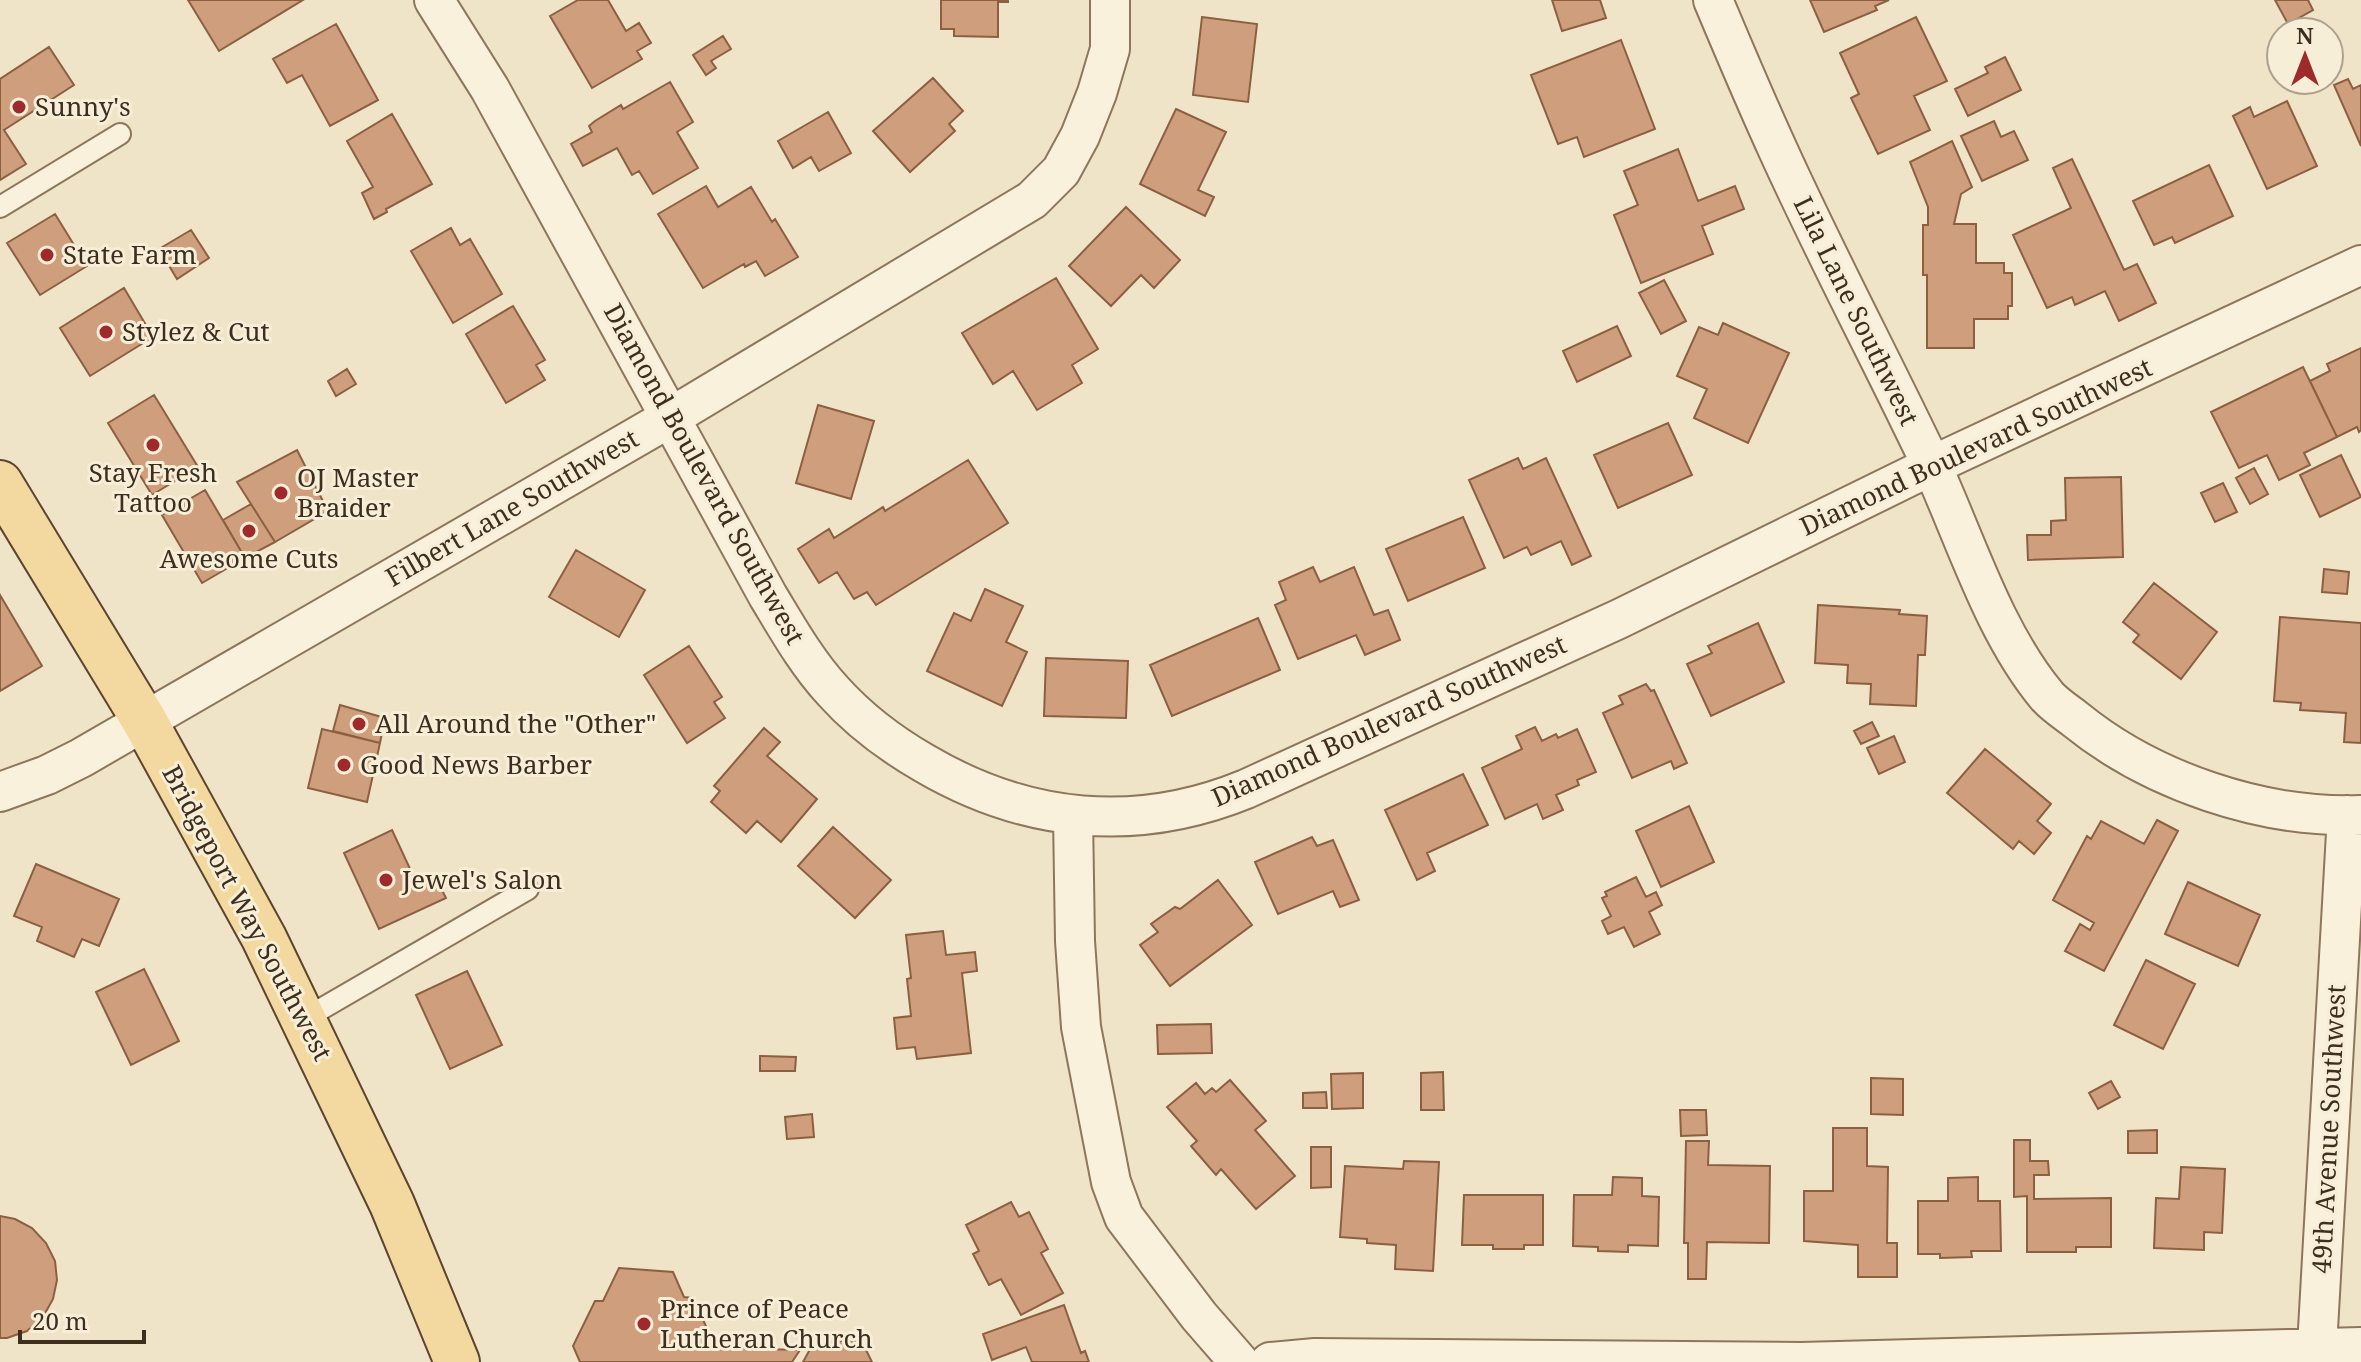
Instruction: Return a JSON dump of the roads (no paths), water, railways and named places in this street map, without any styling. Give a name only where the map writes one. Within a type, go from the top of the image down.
[{"type":"main road","name":"Bridgeport Way Southwest","points":[[0,483],[144,720],[221,857],[304,1019],[392,1204],[457,1362]]},
{"type":"street","name":"Diamond Boulevard Southwest","points":[[434,0],[490,89],[768,596],[802,651],[833,691],[898,748],[942,774],[1014,804],[1073,816],[1102,817],[1173,811],[1246,789],[1619,619],[1931,466],[2361,265]]},
{"type":"street","name":"Filbert Lane Southwest","points":[[0,792],[47,775],[144,720],[671,417],[1032,200],[1061,171],[1080,136],[1097,93],[1110,49],[1110,0]]},
{"type":"street","name":"Lila Lane Southwest","points":[[1713,0],[1777,149],[1931,466],[1993,606],[2021,659],[2048,698],[2092,733],[2139,761],[2186,783],[2286,811],[2354,815]]},
{"type":"street","name":"49th Avenue Southwest","points":[[2317,1347],[2354,815]]},
{"type":"street","points":[[1073,816],[1075,941],[1081,1027],[1111,1182],[1124,1217],[1199,1316],[1239,1362]]},
{"type":"street","points":[[1270,1362],[1315,1358],[1801,1362],[2361,1347]]},
{"type":"lane","points":[[0,207],[120,134]]},
{"type":"lane","points":[[304,1019],[528,889]]},
{"type":"place","name":"Sunny's","points":[[19,107]]},
{"type":"place","name":"State Farm","points":[[47,255]]},
{"type":"place","name":"Stylez & Cut","points":[[106,332]]},
{"type":"place","name":"Stay Fresh Tattoo","points":[[153,445]]},
{"type":"place","name":"OJ Master Braider","points":[[281,493]]},
{"type":"place","name":"Awesome Cuts","points":[[249,531]]},
{"type":"place","name":"All Around the \"Other\"","points":[[359,724]]},
{"type":"place","name":"Good News Barber","points":[[344,765]]},
{"type":"place","name":"Jewel's Salon","points":[[386,880]]},
{"type":"place","name":"Prince of Peace Lutheran Church","points":[[644,1324]]}]
